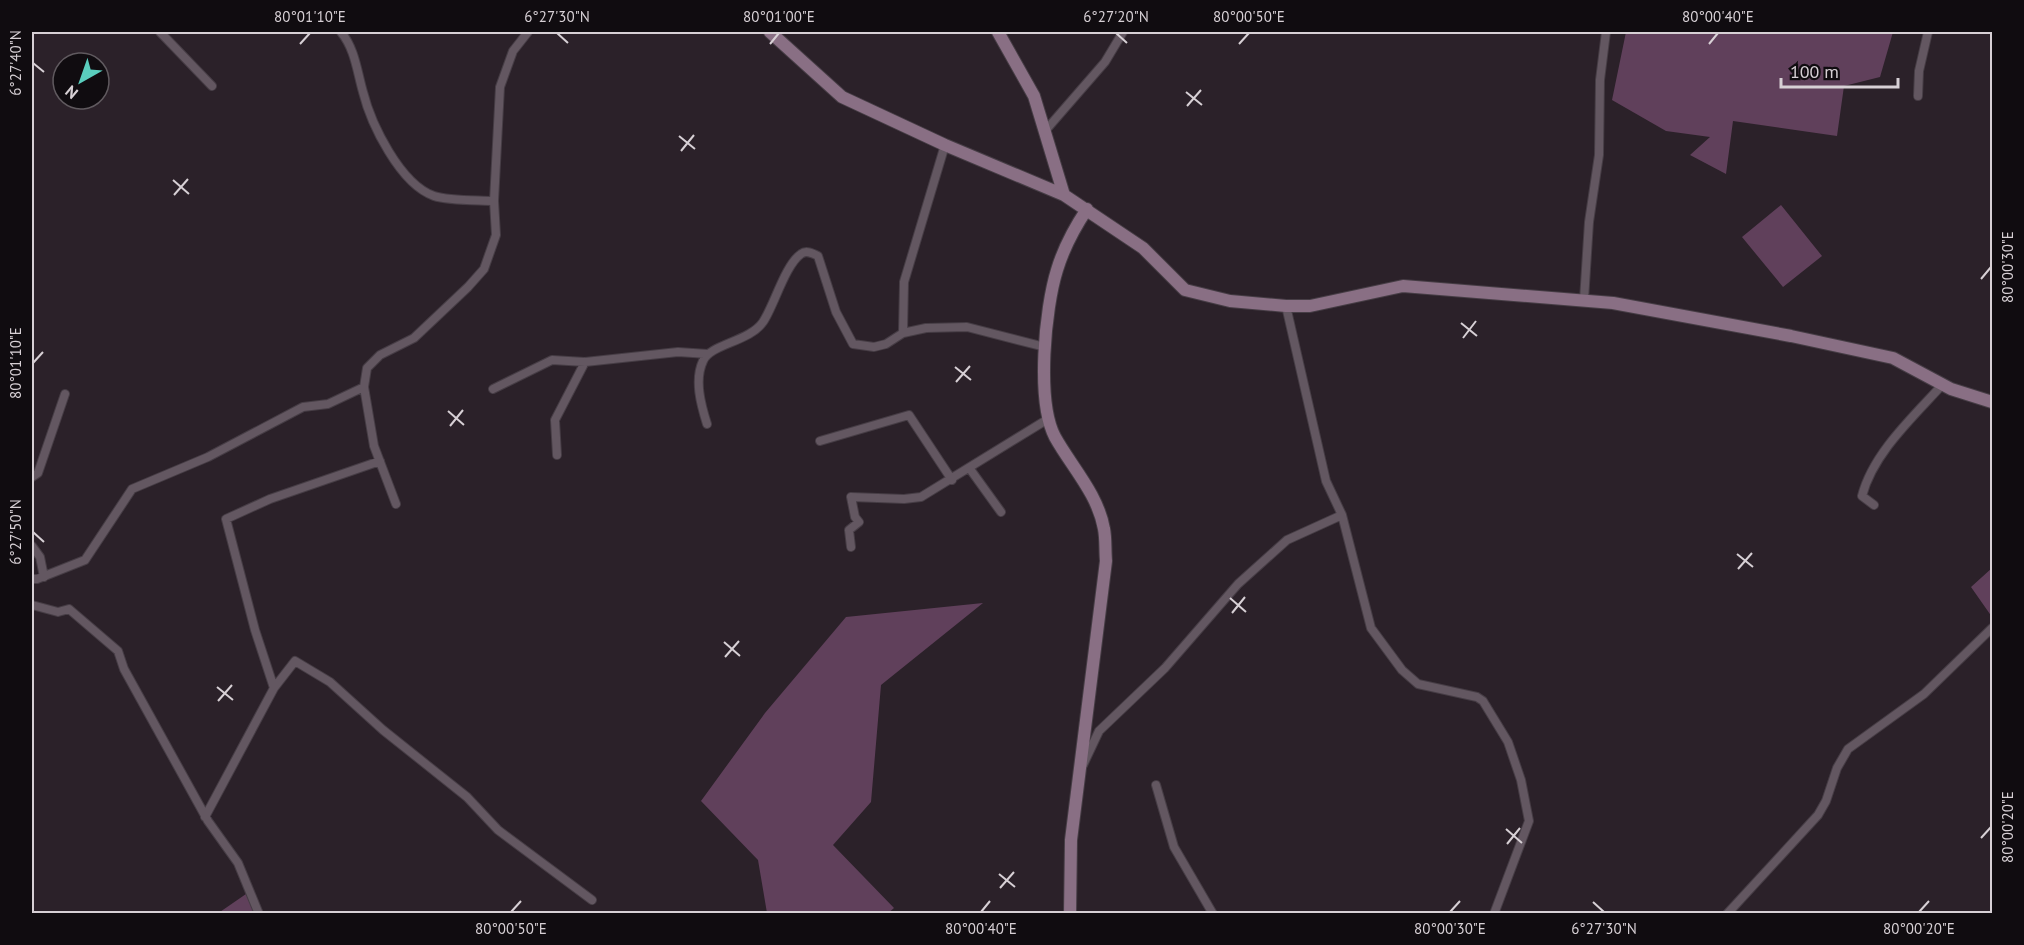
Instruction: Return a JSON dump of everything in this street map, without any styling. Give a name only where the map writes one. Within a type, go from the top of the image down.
[{"type":"street","points":[[160,32],[212,86]]},
{"type":"street","points":[[341,32],[348,40],[363,94],[380,136],[409,180],[434,196],[494,201]]},
{"type":"street","points":[[396,504],[374,446],[364,387],[367,368],[380,355],[414,338],[468,287],[484,268],[496,235],[494,201],[500,87],[513,51],[528,32]]},
{"type":"street","points":[[770,32],[842,97],[945,146],[1065,195],[1143,249],[1185,290],[1230,301],[1286,306],[1310,306],[1403,286],[1613,303],[1780,333],[1893,358],[1943,384],[1992,402]]},
{"type":"street","points":[[998,32],[1034,96],[1065,195]]},
{"type":"street","points":[[1045,131],[1105,62],[1123,32]]},
{"type":"street","points":[[1584,300],[1589,222],[1599,155],[1600,80],[1606,32]]},
{"type":"street","points":[[1918,96],[1919,71],[1928,32]]},
{"type":"street","points":[[903,333],[904,282],[945,146]]},
{"type":"street","points":[[1070,914],[1071,840],[1089,715],[1106,561],[1104,528],[1085,483],[1054,436],[1048,418],[1044,371],[1045,347],[1057,270],[1087,209]]},
{"type":"street","points":[[493,389],[552,360],[585,362],[678,352],[708,354],[752,335],[763,322],[793,263],[801,254],[808,252],[818,256],[836,312],[853,344],[874,347],[886,344],[903,333],[926,328],[967,327],[1045,347]]},
{"type":"street","points":[[1286,306],[1326,481],[1342,515],[1371,628],[1402,670],[1418,684],[1477,697],[1483,701],[1508,742],[1521,780],[1529,821],[1494,914]]},
{"type":"street","points":[[706,424],[699,397],[700,374],[703,361],[708,354]]},
{"type":"street","points":[[557,455],[555,420],[585,362]]},
{"type":"street","points":[[1874,505],[1862,496],[1867,479],[1885,453],[1943,384]]},
{"type":"street","points":[[32,579],[44,577],[86,560],[132,489],[208,456],[303,407],[328,404],[364,387]]},
{"type":"street","points":[[32,477],[38,472],[65,394]]},
{"type":"street","points":[[820,441],[909,415],[952,480]]},
{"type":"street","points":[[851,547],[849,530],[859,522],[855,517],[852,497],[904,500],[921,497],[952,480],[1048,418]]},
{"type":"street","points":[[274,688],[255,630],[226,519],[270,499],[380,461]]},
{"type":"street","points":[[969,469],[1001,512]]},
{"type":"street","points":[[1079,774],[1099,731],[1165,668],[1238,584],[1287,540],[1342,515]]},
{"type":"street","points":[[32,546],[40,557],[44,577]]},
{"type":"street","points":[[32,605],[58,612],[69,609],[118,651],[124,669],[205,817],[238,863],[259,914]]},
{"type":"street","points":[[1727,914],[1818,815],[1826,801],[1837,768],[1848,749],[1924,694],[1992,628]]},
{"type":"street","points":[[205,817],[274,688],[295,661],[330,682],[383,730],[467,797],[498,830],[592,900]]},
{"type":"street","points":[[1156,785],[1174,847],[1213,914]]},
{"type":"shaded area","points":[[1626,32],[1893,32],[1880,77],[1844,86],[1837,136],[1733,121],[1726,174],[1690,155],[1710,137],[1666,131],[1612,100]]},
{"type":"shaded area","points":[[1781,205],[1822,256],[1783,287],[1742,237]]},
{"type":"shaded area","points":[[1992,568],[1992,617],[1971,587]]},
{"type":"shaded area","points":[[983,603],[881,685],[871,802],[833,845],[894,908],[887,914],[767,913],[758,860],[701,801],[765,713],[846,617]]},
{"type":"shaded area","points":[[246,894],[259,913],[217,914]]}]
